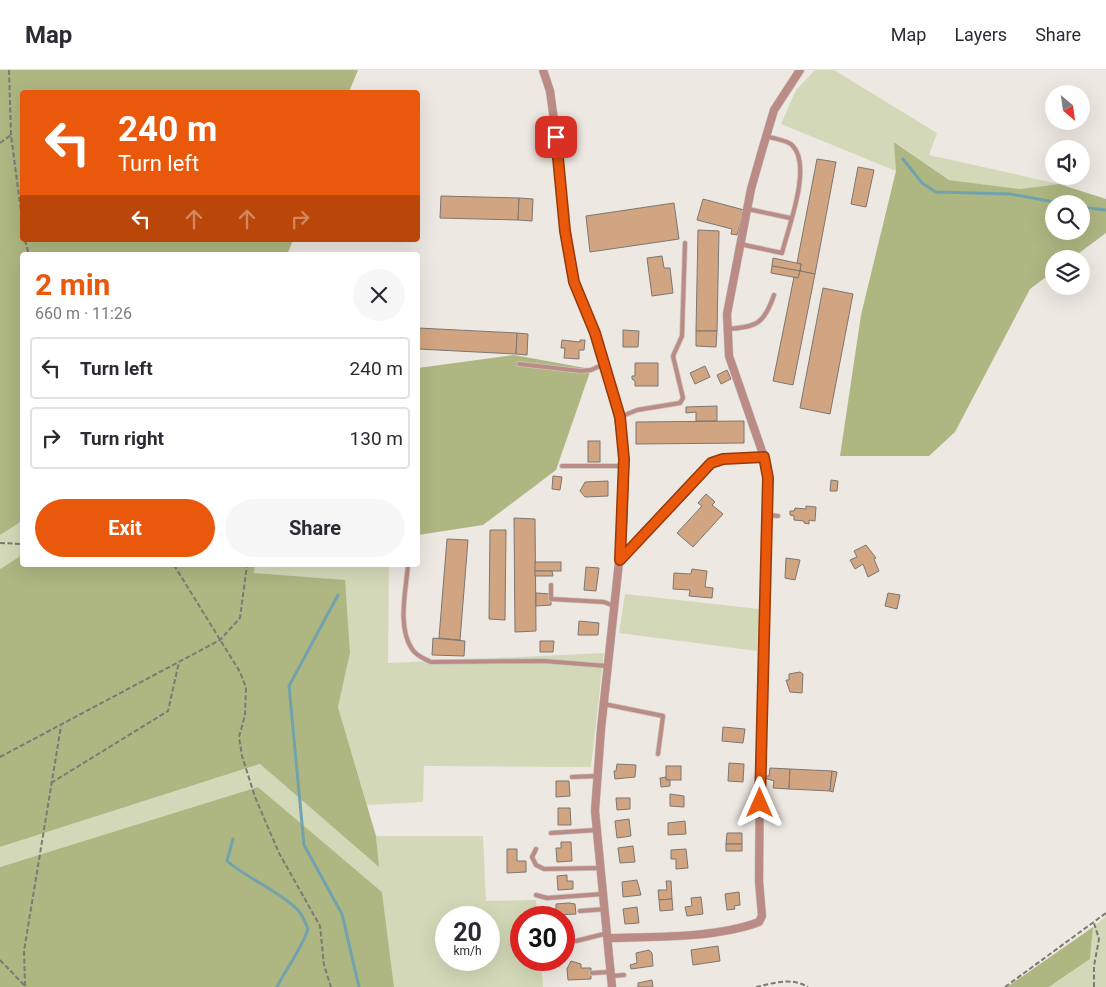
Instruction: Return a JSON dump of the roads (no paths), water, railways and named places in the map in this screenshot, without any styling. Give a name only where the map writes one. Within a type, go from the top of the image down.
[{"type":"street","points":[[543,70],[550,92],[554,120],[571,268],[574,282],[595,333],[620,417],[624,466],[620,560],[604,704],[595,811],[606,909],[612,987]]},
{"type":"street","points":[[608,936],[684,935],[736,929],[759,922],[762,916],[759,882],[760,766],[768,478],[764,457],[730,356],[727,314],[751,189],[766,136],[774,110],[800,70]]},
{"type":"lane","points":[[740,244],[782,253],[801,175],[799,156],[791,144],[766,136]]},
{"type":"lane","points":[[748,209],[790,218]]},
{"type":"lane","points":[[620,417],[637,410],[680,403],[683,398],[673,356],[682,336],[685,243]]},
{"type":"lane","points":[[727,329],[752,327],[761,321],[769,311],[774,295]]},
{"type":"lane","points":[[519,364],[581,371],[591,370],[604,364]]},
{"type":"lane","points":[[620,560],[711,463],[723,459],[764,457]]},
{"type":"lane","points":[[562,466],[624,466]]},
{"type":"lane","points":[[766,514],[778,516]]},
{"type":"lane","points":[[408,567],[404,620],[406,637],[412,650],[431,662],[544,661],[609,666]]},
{"type":"lane","points":[[551,585],[552,599],[604,602],[614,606]]},
{"type":"lane","points":[[604,704],[663,716],[658,754]]},
{"type":"lane","points":[[572,776],[598,776]]},
{"type":"lane","points":[[551,833],[598,830]]},
{"type":"lane","points":[[536,849],[532,857],[536,865],[544,869],[601,868]]},
{"type":"lane","points":[[536,895],[547,898],[604,894]]},
{"type":"lane","points":[[580,911],[606,909]]},
{"type":"lane","points":[[576,941],[608,936]]},
{"type":"lane","points":[[592,973],[624,975]]},
{"type":"waterway","points":[[903,159],[922,183],[936,192],[1010,194],[1045,200]]},
{"type":"waterway","points":[[1090,208],[1106,210]]},
{"type":"waterway","points":[[338,595],[289,686],[304,845],[342,914],[359,987]]},
{"type":"waterway","points":[[233,839],[227,861],[288,901],[301,914],[308,929],[302,944],[277,987]]}]
